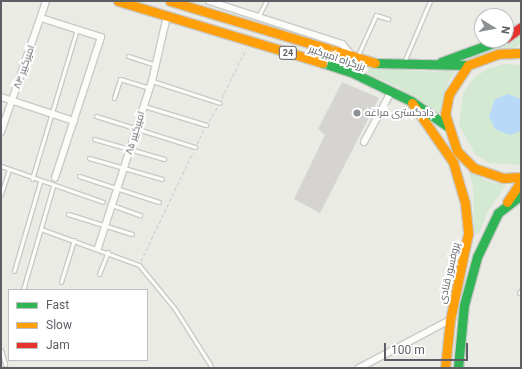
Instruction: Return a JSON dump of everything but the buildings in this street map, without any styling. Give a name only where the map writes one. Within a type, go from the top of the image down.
[{"type":"main road","name":"بزرگراه امیرکبیر","points":[[118,1],[351,72],[411,101],[447,126]]},
{"type":"main road","name":"بزرگراه امیرکبیر","points":[[170,1],[355,58],[404,64],[468,65]]},
{"type":"main road","points":[[512,51],[521,43]]},
{"type":"main road","name":"24","points":[[433,65],[479,48]]},
{"type":"main road","name":"24","points":[[468,65],[512,51]]},
{"type":"main road","points":[[512,51],[521,53]]},
{"type":"main road","points":[[468,65],[449,94],[447,126],[456,151],[474,168],[503,178],[521,177]]},
{"type":"main road","name":"پروفسور قنادی","points":[[411,101],[453,162],[465,202],[468,234],[450,320],[445,368]]},
{"type":"main road","points":[[458,368],[463,313],[477,257],[485,238],[521,180]]},
{"type":"main road","points":[[506,203],[521,196]]},
{"type":"main road","points":[[468,234],[476,240],[485,238]]},
{"type":"main road","points":[[465,252],[472,252],[477,257]]},
{"type":"street","name":"امیرکبیر ۸۴","points":[[1,132],[13,101],[46,1]]},
{"type":"street","points":[[212,1],[342,44],[355,58]]},
{"type":"street","name":"امیرکبیر ۸۵","points":[[98,248],[152,81],[167,16]]},
{"type":"street","points":[[41,18],[101,37],[55,178]]},
{"type":"street","points":[[364,142],[391,92]]},
{"type":"street","points":[[1,97],[74,121]]},
{"type":"street","points":[[359,368],[450,320]]},
{"type":"lane","points":[[208,13],[212,1]]},
{"type":"lane","points":[[258,17],[266,1]]},
{"type":"lane","points":[[404,64],[430,1]]},
{"type":"lane","points":[[355,58],[376,15],[388,19]]},
{"type":"lane","points":[[32,179],[53,114],[77,29]]},
{"type":"lane","points":[[128,56],[156,65]]},
{"type":"lane","points":[[114,98],[120,79],[149,88]]},
{"type":"lane","points":[[152,81],[220,103]]},
{"type":"lane","points":[[144,106],[206,126]]},
{"type":"lane","points":[[96,116],[136,130],[195,147]]},
{"type":"lane","points":[[94,139],[164,159]]},
{"type":"lane","points":[[89,158],[162,179]]},
{"type":"lane","points":[[1,166],[40,182],[103,202]]},
{"type":"lane","points":[[1,194],[9,170]]},
{"type":"lane","points":[[79,176],[159,202]]},
{"type":"lane","points":[[14,271],[40,182]]},
{"type":"lane","points":[[23,289],[53,186]]},
{"type":"lane","points":[[112,205],[140,214]]},
{"type":"lane","points":[[68,214],[106,224],[132,234]]},
{"type":"lane","points":[[41,229],[98,248],[139,265],[175,309],[211,366]]},
{"type":"lane","points":[[61,282],[74,240]]},
{"type":"lane","points":[[99,274],[108,252]]},
{"type":"lane","points":[[1,350],[5,364]]},
{"type":"path","points":[[139,265],[195,147],[220,103],[249,41]]},
{"type":"path","points":[[325,70],[333,44]]},
{"type":"green space","points":[[521,27],[521,43],[512,51],[468,65],[433,65],[474,47],[514,48],[514,30]]},
{"type":"green space","points":[[504,64],[521,65],[521,165],[489,163],[475,154],[459,125],[463,93],[473,79],[487,69]]},
{"type":"green space","points":[[369,68],[437,72],[456,69],[446,87],[440,115],[398,87],[367,73]]},
{"type":"green space","points":[[468,169],[487,181],[506,185],[487,213],[479,234],[474,233],[473,187]]},
{"type":"water","points":[[508,94],[521,99],[521,131],[510,135],[495,129],[489,117],[495,99]]},
{"type":"traffic: fast","points":[[441,62],[479,48]]},
{"type":"traffic: fast","points":[[323,63],[351,72],[411,101],[447,126]]},
{"type":"traffic: fast","points":[[375,63],[468,65]]},
{"type":"traffic: fast","points":[[458,368],[464,305],[477,257],[498,213],[521,195]]},
{"type":"traffic: slow","points":[[118,1],[323,63]]},
{"type":"traffic: slow","points":[[170,1],[375,63]]},
{"type":"traffic: slow","points":[[521,53],[498,54],[468,65],[449,94],[445,114],[457,151],[474,168],[503,178],[521,177]]},
{"type":"traffic: slow","points":[[412,103],[453,162],[465,203],[468,234],[450,320],[445,368]]},
{"type":"traffic: slow","points":[[507,202],[521,181]]},
{"type":"traffic: jam","points":[[514,32],[521,27]]},
{"type":"place","name":"دادگستری مراغه","points":[[357,113]]}]
